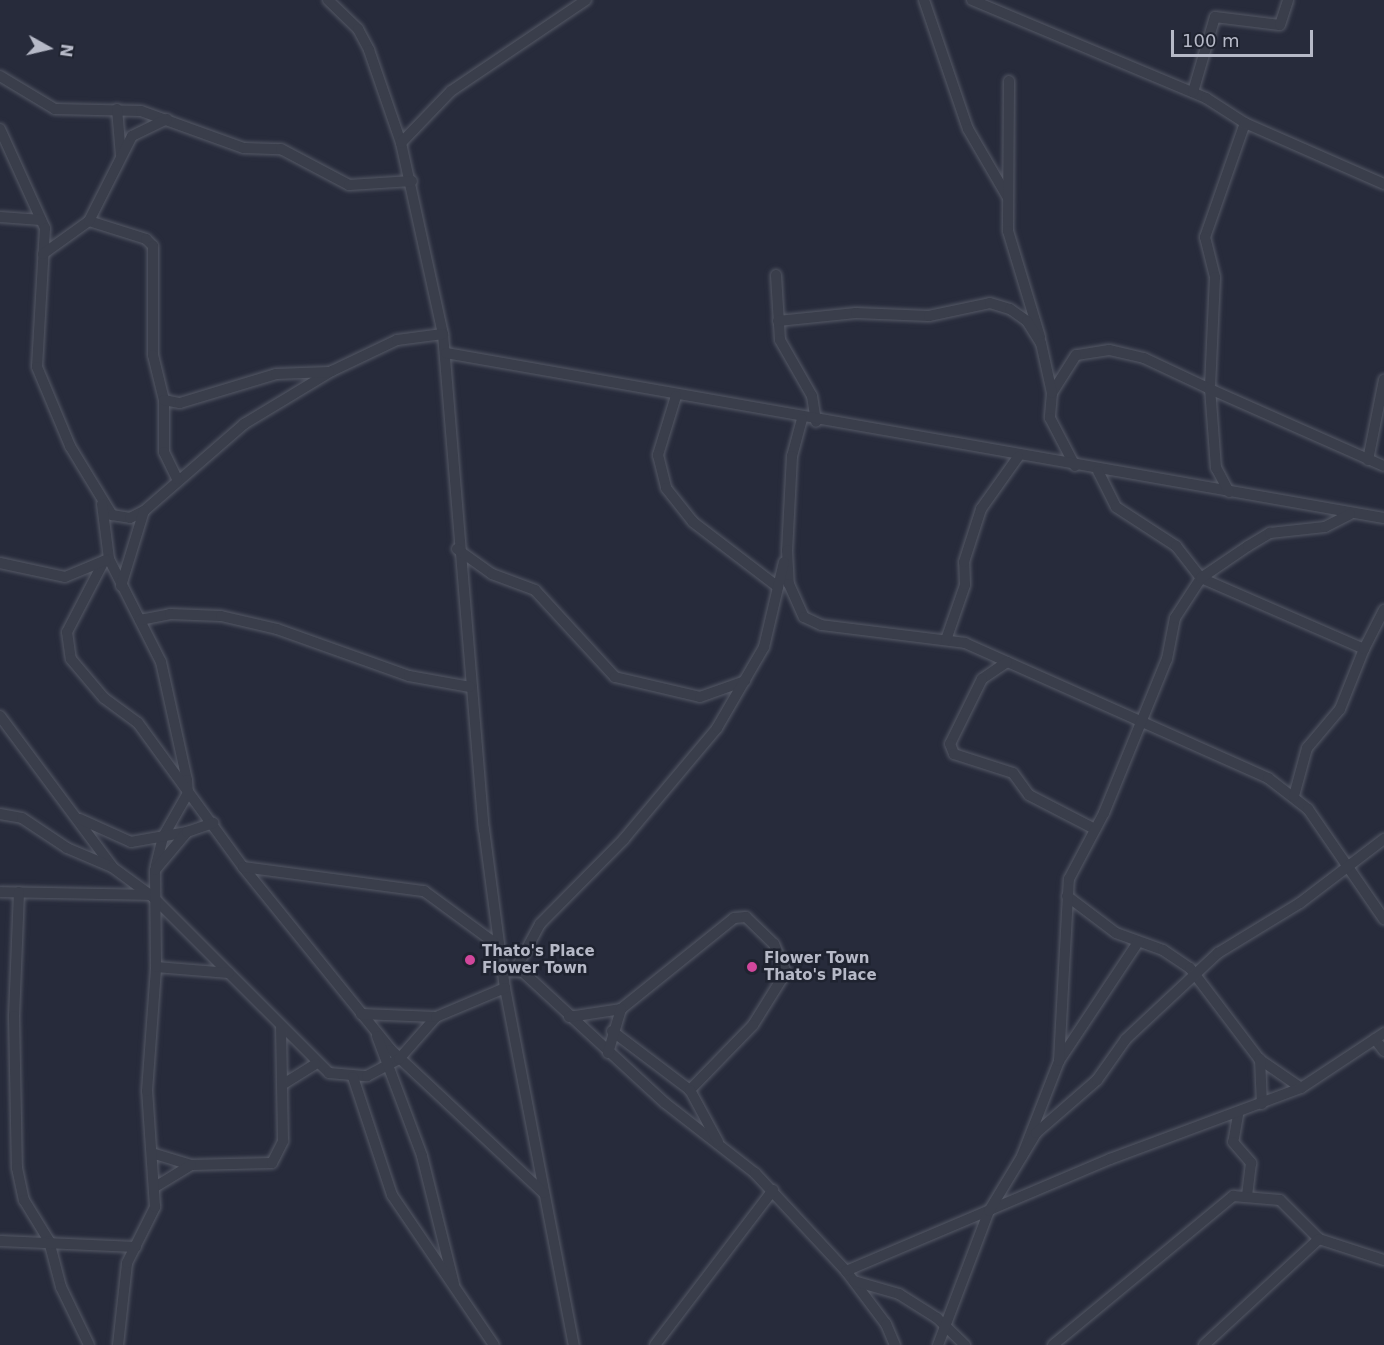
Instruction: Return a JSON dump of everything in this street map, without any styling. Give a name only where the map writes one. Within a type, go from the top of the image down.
[{"type":"street","points":[[328,0],[358,29],[369,50],[412,181],[443,334],[457,549],[499,946],[505,988],[574,1345]]},
{"type":"street","points":[[401,143],[451,90],[586,0]]},
{"type":"street","points":[[924,0],[968,129],[1007,196]]},
{"type":"street","points":[[972,0],[1193,92],[1245,123],[1384,184]]},
{"type":"street","points":[[1193,92],[1215,16],[1280,24],[1288,0]]},
{"type":"street","points":[[0,76],[54,109],[117,109],[168,119],[244,148],[281,149],[349,185],[412,181]]},
{"type":"street","points":[[1010,81],[1008,231],[1028,285],[1052,393],[1052,425],[1075,466]]},
{"type":"street","points":[[117,109],[121,159]]},
{"type":"street","points":[[43,254],[89,221],[132,136],[168,119]]},
{"type":"street","points":[[1229,492],[1216,468],[1210,389],[1215,277],[1204,237],[1245,123]]},
{"type":"street","points":[[0,129],[4,144],[41,220],[43,254],[37,367],[70,446],[101,501],[112,515],[124,518],[144,511],[177,479],[244,424],[332,371],[397,340],[443,334]]},
{"type":"street","points":[[0,217],[41,220]]},
{"type":"street","points":[[89,221],[152,244],[153,355],[164,400],[164,452],[177,479]]},
{"type":"street","points":[[776,275],[780,340],[812,396],[816,422]]},
{"type":"street","points":[[778,321],[856,313],[929,316],[990,303],[1027,321],[1041,343]]},
{"type":"street","points":[[1052,393],[1076,355],[1109,350],[1172,369],[1210,389],[1384,466]]},
{"type":"street","points":[[446,353],[816,422],[1384,518]]},
{"type":"street","points":[[164,400],[199,399],[276,374],[332,371]]},
{"type":"street","points":[[1368,460],[1384,380]]},
{"type":"street","points":[[676,396],[658,455],[666,488],[693,522],[778,587]]},
{"type":"street","points":[[802,419],[792,456],[787,550],[789,584],[812,623],[946,640],[1007,662],[1141,717],[1268,778],[1294,796],[1352,866],[1384,919]]},
{"type":"street","points":[[946,640],[965,585],[964,561],[981,509],[1018,457]]},
{"type":"street","points":[[1098,471],[1116,507],[1176,546],[1201,578],[1364,649]]},
{"type":"street","points":[[101,501],[106,560],[161,662],[188,793],[163,837],[155,870],[152,896],[156,967],[147,1091],[155,1154],[155,1187],[152,1221],[127,1263],[118,1345]]},
{"type":"street","points":[[121,586],[144,511]]},
{"type":"street","points":[[1059,1061],[1069,879],[1095,829],[1167,659],[1174,618],[1201,578],[1270,533],[1324,527],[1350,514]]},
{"type":"street","points":[[457,549],[492,574],[535,590],[615,677],[700,697],[745,681]]},
{"type":"street","points":[[516,969],[540,924],[624,839],[717,728],[764,647],[787,550]]},
{"type":"street","points":[[0,563],[65,577],[106,560]]},
{"type":"street","points":[[106,560],[67,632],[71,658],[104,698],[138,723],[243,867],[399,1059],[544,1193]]},
{"type":"street","points":[[1294,796],[1307,748],[1340,709],[1364,649],[1384,610]]},
{"type":"street","points":[[140,620],[170,614],[221,616],[277,629],[409,676],[470,687]]},
{"type":"street","points":[[1007,662],[982,679],[951,744],[954,754],[1012,773],[1029,795],[1095,829]]},
{"type":"street","points":[[0,716],[112,867]]},
{"type":"street","points":[[71,813],[115,839],[163,837],[213,823]]},
{"type":"street","points":[[0,814],[22,818],[67,848],[112,867],[152,896],[315,1064],[353,1077],[386,1066],[399,1059],[436,1017]]},
{"type":"street","points":[[155,870],[187,832]]},
{"type":"street","points":[[938,1345],[947,1327],[989,1211],[1036,1133],[1097,1080],[1126,1039],[1199,977],[1218,953],[1352,866],[1384,839]]},
{"type":"street","points":[[243,867],[424,891],[499,946]]},
{"type":"street","points":[[0,892],[152,896]]},
{"type":"street","points":[[19,892],[14,1016],[17,1168],[24,1200],[49,1241],[61,1287],[89,1345]]},
{"type":"street","points":[[1067,896],[1116,933],[1163,950],[1199,977],[1259,1059],[1301,1088]]},
{"type":"street","points":[[608,1053],[612,1031],[621,1009],[740,915],[774,944],[786,964],[782,981],[753,1025],[690,1090]]},
{"type":"street","points":[[1022,1156],[1059,1061],[1138,942]]},
{"type":"street","points":[[156,967],[229,973]]},
{"type":"street","points":[[503,971],[516,969]]},
{"type":"street","points":[[516,969],[608,1053],[773,1190],[854,1281],[895,1345]]},
{"type":"street","points":[[361,1014],[436,1017],[505,988]]},
{"type":"street","points":[[569,1017],[621,1009]]},
{"type":"street","points":[[155,1154],[191,1165],[272,1163],[283,1141],[285,1083],[280,1028]]},
{"type":"street","points":[[375,1031],[386,1066],[422,1156],[455,1288]]},
{"type":"street","points":[[612,1031],[690,1090],[718,1142]]},
{"type":"street","points":[[846,1271],[1110,1159],[1238,1115],[1301,1088],[1380,1036],[1384,1051]]},
{"type":"street","points":[[1259,1059],[1263,1104]]},
{"type":"street","points":[[285,1083],[315,1064]]},
{"type":"street","points":[[353,1077],[392,1194],[494,1345]]},
{"type":"street","points":[[1238,1115],[1233,1142],[1251,1163],[1247,1194]]},
{"type":"street","points":[[155,1187],[191,1165]]},
{"type":"street","points":[[655,1345],[773,1190]]},
{"type":"street","points":[[1053,1345],[1233,1196],[1247,1194],[1280,1200],[1318,1239],[1384,1260]]},
{"type":"street","points":[[1204,1345],[1318,1239]]},
{"type":"street","points":[[0,1241],[49,1241],[136,1247]]},
{"type":"street","points":[[854,1281],[900,1294],[947,1327],[965,1345]]},
{"type":"place","name":"Thato's Place Flower Town","points":[[470,960]]},
{"type":"place","name":"Flower Town Thato's Place","points":[[752,967]]}]
